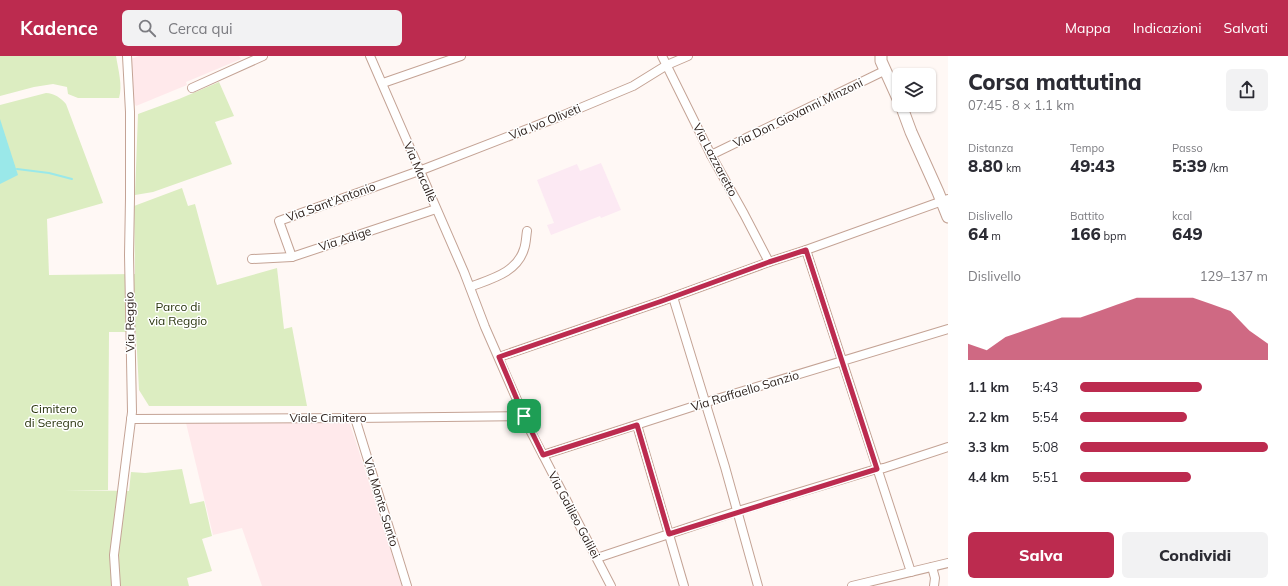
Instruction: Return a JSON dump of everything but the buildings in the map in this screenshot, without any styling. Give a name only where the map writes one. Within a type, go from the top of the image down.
[{"type":"main road","points":[[881,61],[892,85]]},
{"type":"main road","points":[[904,112],[911,132],[945,200],[948,217]]},
{"type":"street","name":"Via Reggio","points":[[116,586],[114,555],[132,419],[129,255],[130,112],[127,56]]},
{"type":"street","points":[[192,88],[263,56]]},
{"type":"street","name":"Via Macallè","points":[[370,56],[383,83],[499,357]]},
{"type":"street","points":[[383,83],[461,56]]},
{"type":"street","name":"Via Lazzaretto","points":[[662,56],[711,155],[769,262]]},
{"type":"street","name":"Via Ivo Oliveti","points":[[419,171],[633,86],[667,65],[688,56]]},
{"type":"street","name":"Via Don Giovanni Minzoni","points":[[711,155],[871,77],[881,61]]},
{"type":"street","name":"Via Sant'Antonio","points":[[292,257],[279,221],[419,171]]},
{"type":"street","points":[[499,357],[945,200]]},
{"type":"street","name":"Via Adige","points":[[252,259],[292,257],[436,209]]},
{"type":"street","points":[[470,287],[504,273],[512,268],[524,250],[527,231]]},
{"type":"street","points":[[806,250],[911,572]]},
{"type":"street","points":[[673,297],[738,511],[758,586]]},
{"type":"street","name":"Via Raffaello Sanzio","points":[[543,455],[843,360],[948,329]]},
{"type":"street","name":"Via Galileo Galilei","points":[[499,357],[524,416],[543,455],[611,586]]},
{"type":"street","name":"Viale Cimitero","points":[[132,419],[524,416]]},
{"type":"street","name":"Via Monte Santo","points":[[355,418],[407,586]]},
{"type":"street","points":[[637,425],[684,586]]},
{"type":"street","points":[[597,558],[738,511],[884,468],[948,447]]},
{"type":"street","points":[[852,586],[948,563]]},
{"type":"street","points":[[932,567],[936,578],[934,586]]},
{"type":"shaded area","points":[[139,56],[239,56],[241,59],[186,82],[187,85],[136,106],[133,101],[131,59]]},
{"type":"shaded area","points":[[601,163],[621,210],[601,218],[600,216],[551,235],[547,225],[554,223],[537,180],[577,164],[580,171]]},
{"type":"shaded area","points":[[349,422],[402,586],[262,586],[242,528],[213,535],[186,423]]},
{"type":"green space","points":[[0,56],[116,56],[120,83],[119,98],[78,98],[68,94],[67,87],[53,84],[34,87],[0,96]]},
{"type":"green space","points":[[219,82],[234,116],[215,122],[232,164],[153,192],[135,195],[138,114]]},
{"type":"green space","points":[[46,93],[57,96],[66,104],[103,203],[47,219],[49,275],[135,274],[134,206],[182,188],[188,206],[195,204],[217,285],[277,268],[284,329],[292,327],[307,406],[149,406],[139,390],[136,332],[109,332],[108,490],[64,490],[129,491],[131,472],[145,473],[182,469],[190,504],[204,501],[212,536],[202,539],[212,571],[187,578],[189,586],[0,586],[0,105]]},
{"type":"water","points":[[0,119],[18,175],[0,184]]},
{"type":"waterway","points":[[17,169],[49,173],[72,179]]},
{"type":"route","points":[[806,250],[847,372],[877,469],[738,511],[669,534],[637,425],[543,455],[524,416],[499,357],[806,250]]},
{"type":"park label","name":"Parco di via Reggio","points":[[178,314]]},
{"type":"park label","name":"Cimitero di Seregno","points":[[54,416]]}]
